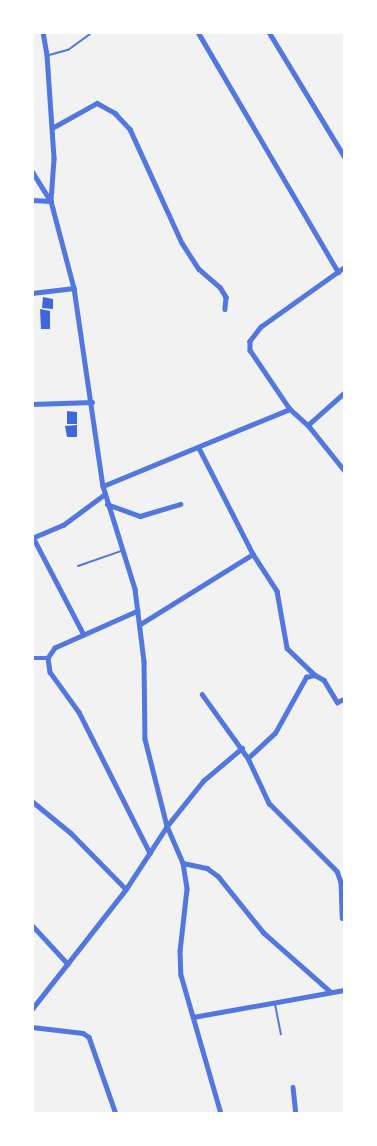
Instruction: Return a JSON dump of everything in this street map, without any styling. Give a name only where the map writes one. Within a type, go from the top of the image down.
[{"type":"street","points":[[42,32],[47,56],[54,159],[51,201]]},
{"type":"street","points":[[198,32],[338,272]]},
{"type":"street","points":[[269,32],[344,156]]},
{"type":"street","points":[[52,128],[97,103],[116,113],[130,129],[182,243],[199,269],[220,288],[226,297],[225,309]]},
{"type":"street","points":[[32,171],[51,201],[74,288],[103,486],[121,551],[135,590],[144,661],[145,739],[167,826],[183,863],[187,889],[180,951],[181,975],[221,1114]]},
{"type":"street","points":[[32,200],[51,201]]},
{"type":"street","points":[[344,268],[261,327],[250,341],[250,350],[290,409],[308,425],[344,470]]},
{"type":"street","points":[[32,293],[74,288]]},
{"type":"street","points":[[308,425],[344,393]]},
{"type":"street","points":[[32,404],[92,402]]},
{"type":"street","points":[[103,486],[290,409]]},
{"type":"street","points":[[199,448],[253,554],[280,598],[287,648],[315,675],[324,680],[332,698],[337,702],[344,699]]},
{"type":"street","points":[[84,635],[33,538],[63,526],[105,494]]},
{"type":"street","points":[[107,504],[140,516],[180,504]]},
{"type":"street","points":[[139,625],[253,554]]},
{"type":"street","points":[[138,611],[56,648],[48,658],[50,672],[79,712],[150,853]]},
{"type":"street","points":[[32,658],[48,658]]},
{"type":"street","points":[[248,758],[276,733],[306,677],[315,675]]},
{"type":"street","points":[[202,694],[242,748],[269,803],[336,871],[342,882],[342,918]]},
{"type":"street","points":[[32,1009],[126,889],[167,826],[203,781],[242,748]]},
{"type":"street","points":[[32,801],[71,833],[126,889]]},
{"type":"street","points":[[183,863],[207,868],[218,876],[264,933],[330,992]]},
{"type":"street","points":[[32,925],[68,964]]},
{"type":"street","points":[[193,1017],[344,990]]},
{"type":"street","points":[[32,1027],[83,1033],[89,1037],[116,1114]]},
{"type":"street","points":[[293,1087],[296,1114]]},
{"type":"lane","points":[[47,56],[68,50],[90,34]]},
{"type":"lane","points":[[78,566],[121,551]]},
{"type":"lane","points":[[275,1001],[281,1034]]},
{"type":"building","points":[[43,297],[53,299],[53,309],[42,308]]},
{"type":"building","points":[[40,309],[50,311],[50,329],[41,329]]},
{"type":"building","points":[[67,411],[77,412],[77,424],[67,424]]},
{"type":"building","points":[[77,425],[77,437],[67,437],[65,426]]}]
